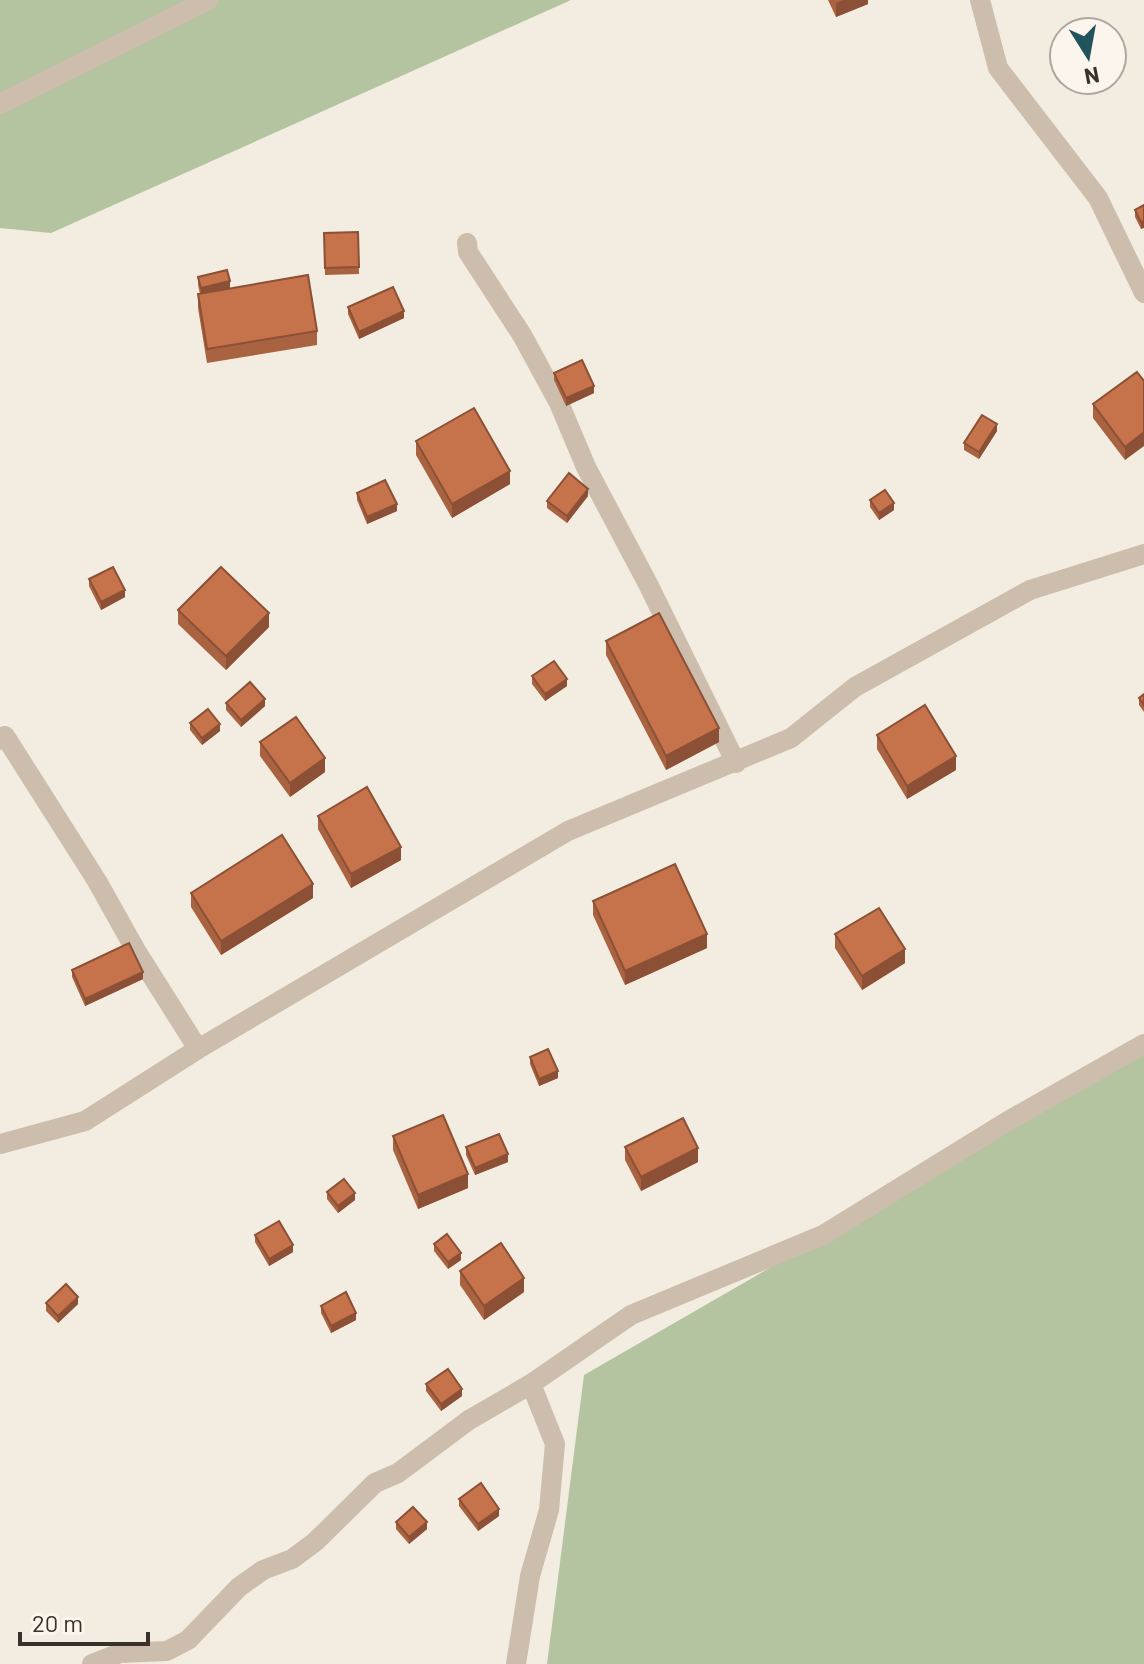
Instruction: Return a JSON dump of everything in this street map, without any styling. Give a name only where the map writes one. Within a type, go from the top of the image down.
[{"type":"street","points":[[0,104],[208,0]]},
{"type":"street","points":[[980,0],[998,68],[1098,198],[1144,293]]},
{"type":"street","points":[[467,243],[468,252],[522,335],[559,403],[586,467],[648,584],[736,763]]},
{"type":"street","points":[[0,1144],[85,1121],[198,1049],[568,831],[791,738],[855,687],[1030,590],[1144,554]]},
{"type":"street","points":[[0,740],[5,736],[198,1049]]},
{"type":"street","points":[[92,1664],[120,1653],[167,1651],[188,1640],[239,1587],[263,1570],[292,1559],[315,1542],[375,1483],[398,1473],[469,1420],[531,1384],[631,1315],[823,1235],[1008,1121],[1144,1044]]},
{"type":"street","points":[[516,1664],[530,1576],[549,1510],[555,1444],[531,1384]]},
{"type":"green space","points":[[0,0],[571,0],[51,233],[0,228]]},
{"type":"green space","points":[[1144,1052],[1144,1664],[547,1664],[584,1375]]},
{"type":"building","points":[[1144,205],[1144,221],[1141,222],[1135,210]]},
{"type":"building","points":[[358,232],[359,267],[325,268],[324,233]]},
{"type":"building","points":[[227,270],[230,281],[201,288],[198,277]]},
{"type":"building","points":[[308,275],[317,331],[207,349],[198,294]]},
{"type":"building","points":[[393,287],[404,311],[359,332],[348,307]]},
{"type":"building","points":[[582,360],[594,386],[566,398],[554,373]]},
{"type":"building","points":[[1137,372],[1144,381],[1144,432],[1125,447],[1093,404]]},
{"type":"building","points":[[474,408],[510,471],[452,504],[416,441]]},
{"type":"building","points":[[982,415],[997,424],[979,452],[964,443]]},
{"type":"building","points":[[569,473],[588,489],[567,516],[547,501]]},
{"type":"building","points":[[385,480],[397,504],[367,517],[357,493]]},
{"type":"building","points":[[885,490],[894,503],[879,513],[870,500]]},
{"type":"building","points":[[113,567],[125,590],[101,602],[89,579]]},
{"type":"building","points":[[221,567],[269,613],[226,656],[178,610]]},
{"type":"building","points":[[659,613],[719,728],[666,756],[606,641]]},
{"type":"building","points":[[554,661],[567,679],[545,694],[532,676]]},
{"type":"building","points":[[250,682],[265,699],[241,720],[226,703]]},
{"type":"building","points":[[925,705],[956,756],[907,786],[877,735]]},
{"type":"building","points":[[208,709],[220,724],[202,738],[190,723]]},
{"type":"building","points":[[296,717],[325,758],[290,783],[260,742]]},
{"type":"building","points":[[367,787],[401,847],[351,874],[318,816]]},
{"type":"building","points":[[282,835],[313,884],[221,941],[191,893]]},
{"type":"building","points":[[675,864],[707,934],[625,971],[593,901]]},
{"type":"building","points":[[879,908],[905,949],[862,976],[835,934]]},
{"type":"building","points":[[129,943],[143,972],[85,999],[72,970]]},
{"type":"building","points":[[548,1049],[558,1071],[539,1079],[530,1057]]},
{"type":"building","points":[[443,1115],[468,1174],[418,1195],[393,1136]]},
{"type":"building","points":[[683,1118],[698,1148],[641,1177],[625,1147]]},
{"type":"building","points":[[499,1134],[508,1154],[475,1168],[466,1147]]},
{"type":"building","points":[[344,1179],[355,1193],[338,1206],[327,1192]]},
{"type":"building","points":[[279,1221],[293,1245],[269,1259],[255,1235]]},
{"type":"building","points":[[447,1234],[461,1253],[448,1262],[434,1244]]},
{"type":"building","points":[[501,1243],[524,1278],[484,1306],[460,1271]]},
{"type":"building","points":[[66,1284],[78,1297],[58,1316],[46,1303]]},
{"type":"building","points":[[346,1292],[356,1313],[331,1326],[321,1306]]},
{"type":"building","points":[[448,1369],[462,1389],[441,1404],[426,1384]]},
{"type":"building","points":[[481,1483],[499,1509],[478,1524],[459,1499]]},
{"type":"building","points":[[413,1507],[427,1522],[409,1537],[396,1522]]}]
